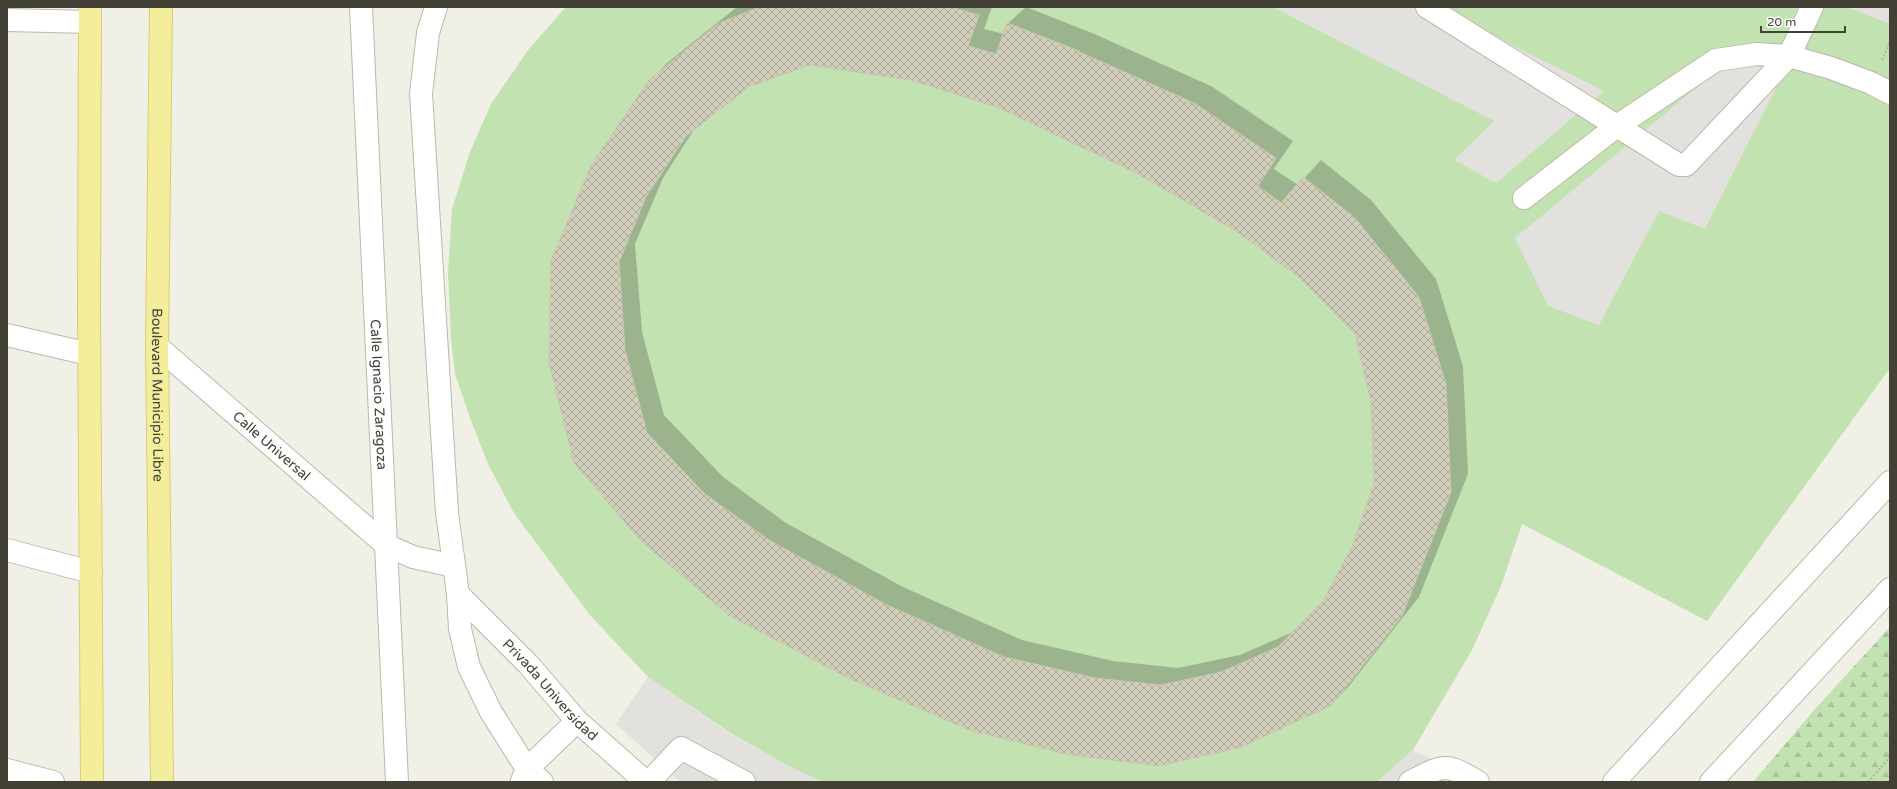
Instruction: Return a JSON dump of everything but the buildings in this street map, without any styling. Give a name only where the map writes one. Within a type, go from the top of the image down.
[{"type":"main road","name":"Boulevard Municipio Libre","points":[[161,7],[156,346],[162,782]]},
{"type":"main road","points":[[90,15],[89,354],[92,782]]},
{"type":"street","name":"Calle Ignacio Zaragoza","points":[[361,7],[397,782]]},
{"type":"street","points":[[436,7],[428,33],[421,94],[447,513],[458,594],[460,629],[469,667],[491,712],[530,778],[577,721]]},
{"type":"street","points":[[1427,7],[1679,165],[1686,165],[1789,56],[1812,7]]},
{"type":"street","points":[[7,20],[90,15]]},
{"type":"street","points":[[1524,198],[1617,126],[1716,60],[1757,54],[1789,56],[1831,68],[1870,83],[1890,93]]},
{"type":"street","points":[[7,334],[89,354]]},
{"type":"street","name":"Calle Universal","points":[[156,346],[386,545],[414,557],[454,566]]},
{"type":"street","points":[[1614,782],[1890,482]]},
{"type":"street","points":[[7,550],[91,572]]},
{"type":"street","points":[[1711,782],[1890,589]]},
{"type":"street","name":"Privada Universidad","points":[[458,594],[528,664],[577,721],[648,782]]},
{"type":"street","points":[[648,782],[681,748],[744,782]]},
{"type":"street","points":[[1410,782],[1442,767],[1456,769],[1478,782]]},
{"type":"street","points":[[7,770],[53,782]]},
{"type":"path","points":[[1868,782],[1890,757]]},
{"type":"green space","points":[[566,7],[1890,7],[1890,368],[1707,621],[1522,524],[1501,586],[1472,650],[1413,750],[1377,782],[823,782],[790,767],[735,736],[648,677],[589,614],[514,513],[488,464],[455,374],[451,340],[448,273],[452,209],[470,152],[491,104],[528,50]]},
{"type":"green space","points":[[1890,627],[1890,782],[1753,782],[1815,709]]},
{"type":"shaded area","points":[[1273,7],[1436,7],[1604,91],[1496,183],[1454,160],[1494,121]]},
{"type":"shaded area","points":[[1846,7],[1890,7],[1890,24]]},
{"type":"shaded area","points":[[1731,59],[1785,70],[1705,229],[1659,211],[1599,325],[1548,306],[1515,238]]},
{"type":"shaded area","points":[[648,677],[735,737],[790,767],[823,782],[680,782],[616,724]]},
{"type":"shaded area","points":[[1413,750],[1479,782],[1377,782]]}]
